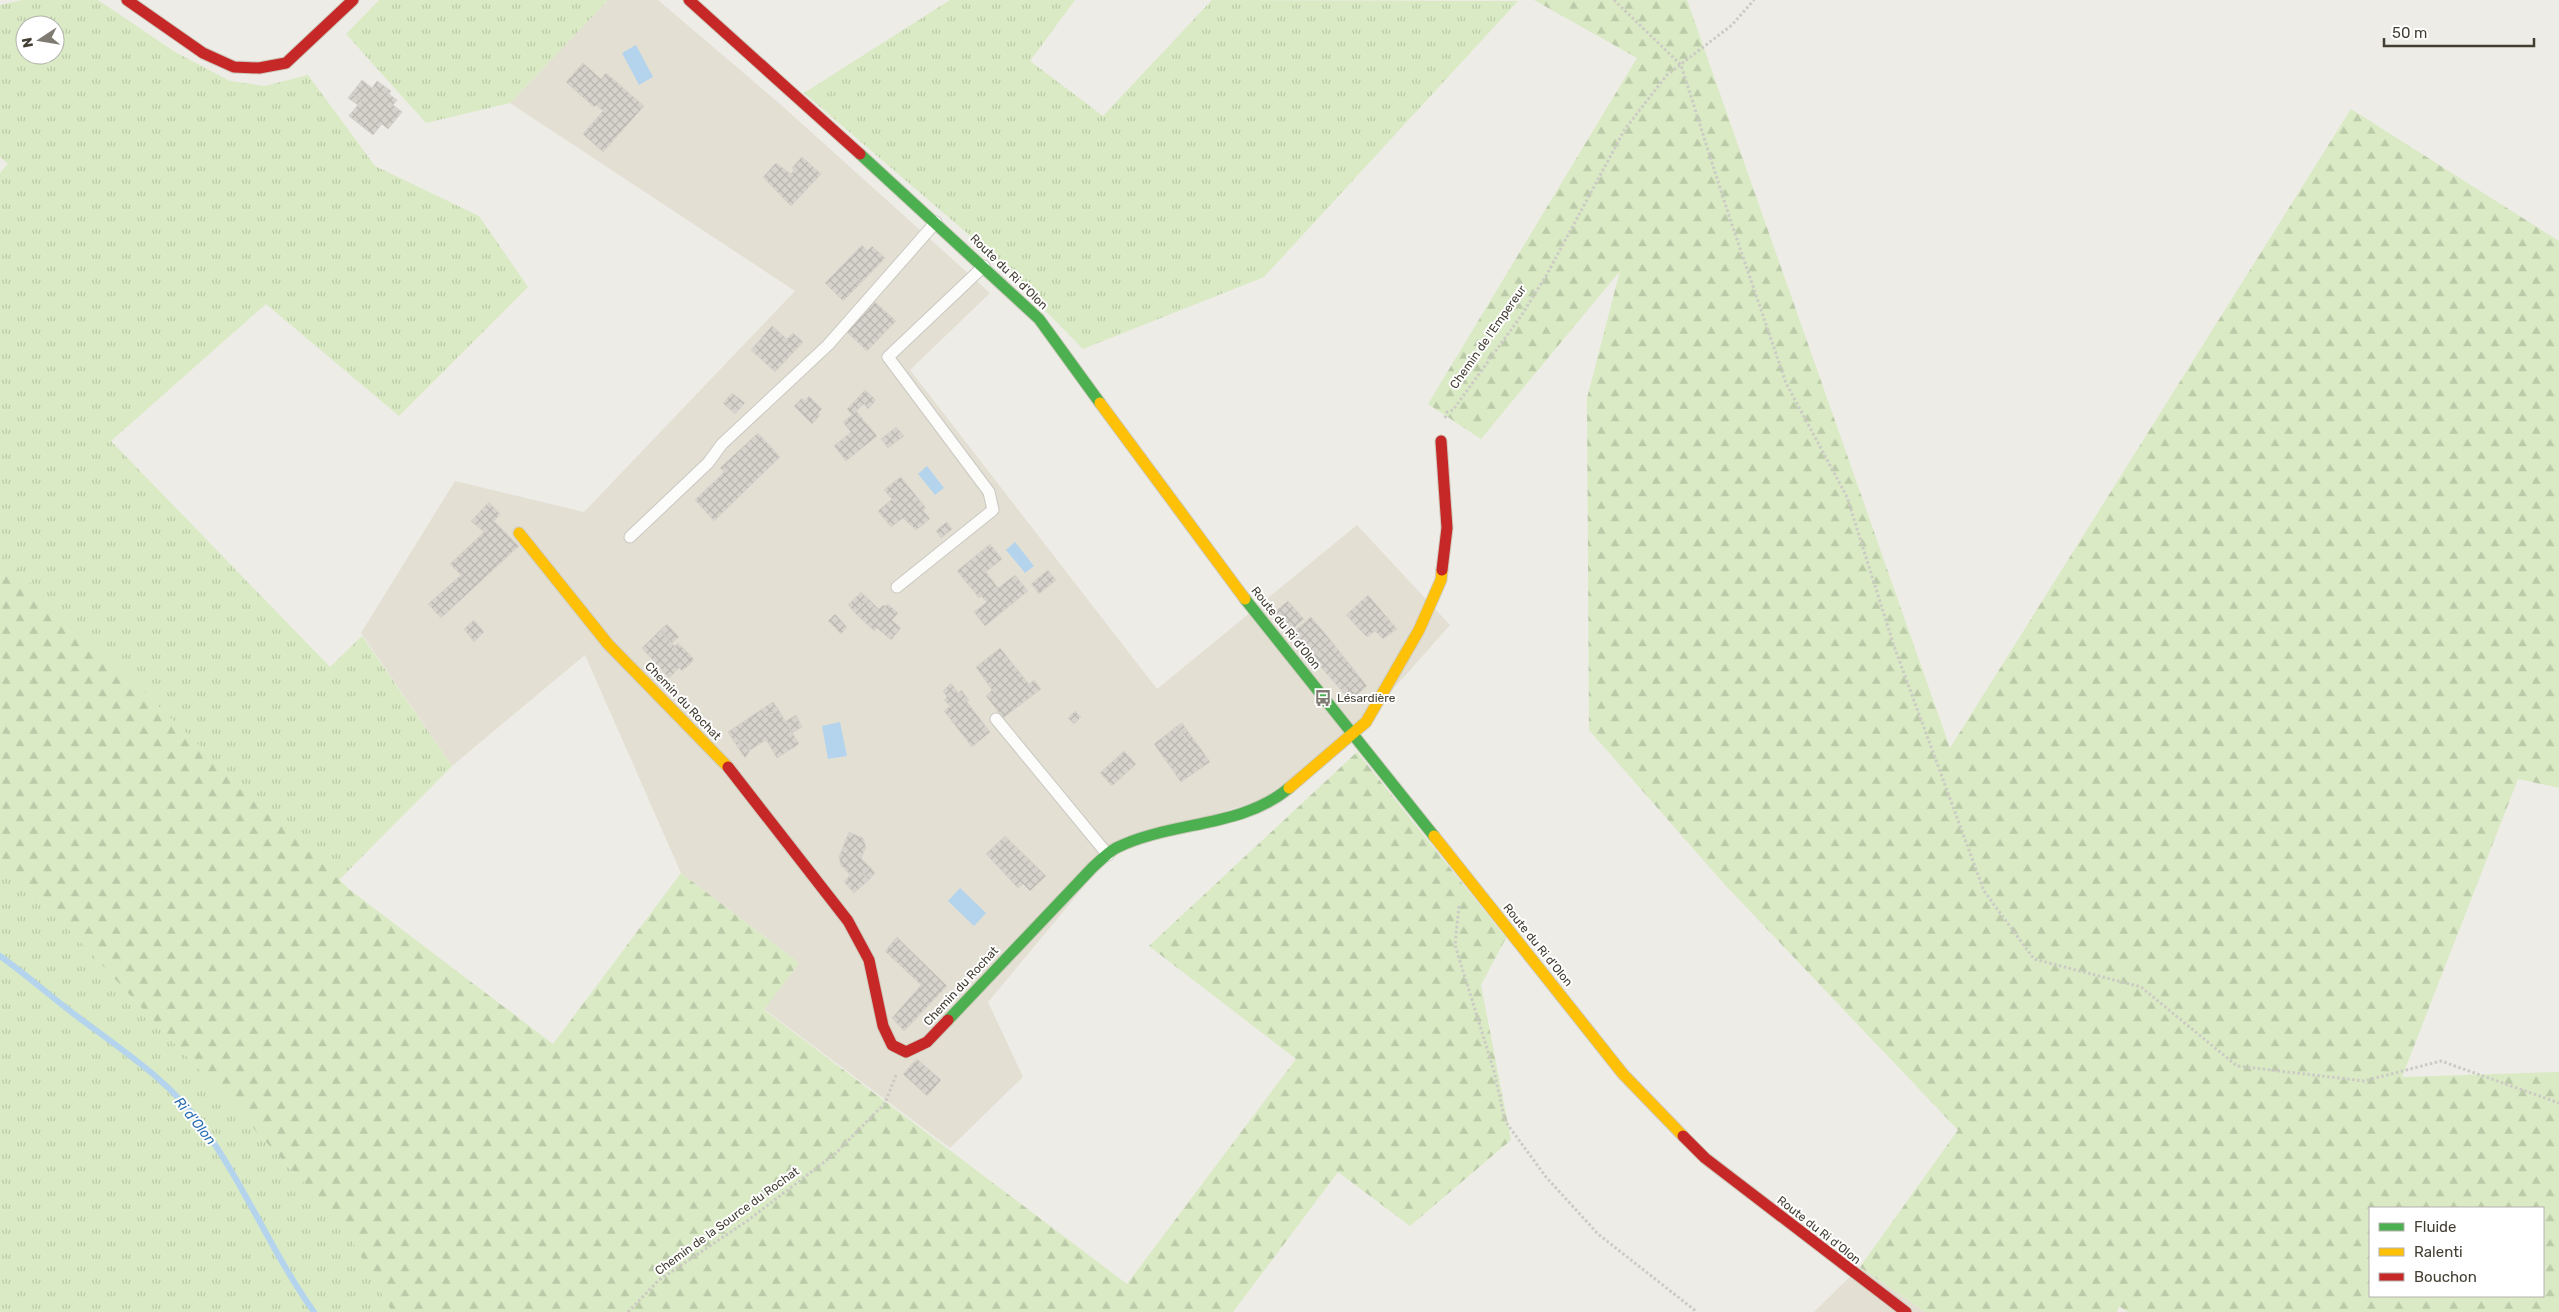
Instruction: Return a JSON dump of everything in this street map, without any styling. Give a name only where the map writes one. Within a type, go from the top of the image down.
[{"type":"street","points":[[127,0],[203,53],[234,67],[259,68],[286,63],[353,0]]},
{"type":"street","name":"Route du Ri d'Olon","points":[[690,0],[984,266],[1039,320],[1221,570],[1623,1074],[1705,1158],[1906,1312]]},
{"type":"street","points":[[1352,732],[1366,722],[1419,630],[1441,580],[1447,528],[1440,440]]},
{"type":"street","name":"Chemin du Rochat","points":[[519,533],[608,644],[726,764],[820,883],[848,921],[869,960],[883,1026],[892,1045],[906,1052],[927,1042],[1092,868],[1114,849],[1134,841],[1242,812],[1276,799],[1352,732]]},
{"type":"lane","points":[[630,537],[708,463],[722,444],[828,345],[936,222]]},
{"type":"lane","points":[[897,587],[993,510],[989,492],[888,357],[984,266]]},
{"type":"lane","points":[[996,719],[1108,855]]},
{"type":"path","points":[[1614,0],[1681,65],[1786,383],[1847,497],[1894,646],[1984,891],[2034,959],[2140,987],[2237,1066],[2364,1080],[2441,1061],[2559,1103]]},
{"type":"path","name":"Chemin de l'Empereur","points":[[1440,440],[1447,412],[1453,410],[1521,316],[1546,276],[1624,129],[1668,75],[1732,25],[1754,0]]},
{"type":"path","points":[[1459,900],[1455,945],[1494,1071],[1505,1121],[1546,1177],[1598,1234],[1697,1312]]},
{"type":"path","name":"Chemin de la Source du Rochat","points":[[628,1312],[659,1280],[743,1224],[836,1153],[885,1103],[906,1052]]},
{"type":"shaded area","points":[[608,0],[658,0],[780,104],[990,293],[910,370],[1157,689],[1357,525],[1450,625],[1348,740],[1262,800],[1121,842],[988,1002],[1023,1077],[950,1148],[764,1009],[799,963],[681,873],[585,655],[452,766],[361,633],[455,481],[584,512],[795,291],[510,103]]},
{"type":"shaded area","points":[[1860,1267],[1925,1312],[1814,1312]]},
{"type":"green space","points":[[22,0],[98,0],[175,52],[230,81],[265,86],[308,75],[375,166],[479,216],[528,287],[399,416],[266,304],[111,441],[330,667],[362,636],[452,766],[339,880],[0,554],[0,173],[8,164],[0,157],[0,5]]},
{"type":"green space","points":[[379,0],[608,0],[510,103],[426,123],[346,34]]},
{"type":"green space","points":[[950,0],[1075,0],[1030,61],[1103,116],[1212,0],[1518,1],[1264,277],[1083,349],[982,246],[804,93]]},
{"type":"green space","points":[[1534,0],[1687,0],[1950,748],[2351,109],[2559,241],[2559,788],[2518,779],[2402,1077],[2559,1072],[2559,1312],[2128,1312],[2119,1306],[2117,1312],[1925,1312],[1860,1267],[1958,1130],[1726,886],[1589,730],[1587,398],[1620,271],[1481,439],[1428,404],[1637,58]]},
{"type":"green space","points":[[0,554],[350,890],[553,1044],[681,873],[799,963],[764,1010],[1127,1284],[1296,1059],[1149,946],[1357,752],[1506,938],[1481,985],[1511,1140],[1410,1226],[1338,1172],[1233,1312],[392,1312],[344,1226],[12,868],[0,860]]},
{"type":"green space","points":[[0,860],[12,868],[344,1226],[392,1312],[0,1312]]},
{"type":"water","points":[[636,45],[653,77],[639,85],[622,53]]},
{"type":"water","points":[[927,466],[944,488],[935,495],[918,474]]},
{"type":"water","points":[[1015,542],[1034,566],[1025,573],[1006,550]]},
{"type":"water","points":[[840,722],[847,756],[828,759],[822,726]]},
{"type":"water","points":[[960,888],[986,913],[974,926],[948,901]]},
{"type":"building","points":[[583,63],[601,79],[606,73],[644,106],[603,152],[583,134],[603,111],[596,105],[594,107],[566,82]]},
{"type":"building","points":[[362,80],[382,96],[386,92],[397,100],[393,105],[402,112],[388,129],[382,124],[373,135],[349,116],[361,101],[352,93]]},
{"type":"building","points":[[377,81],[391,91],[389,94],[386,92],[382,96],[372,88]]},
{"type":"building","points":[[352,93],[361,101],[358,105],[348,98]]},
{"type":"building","points":[[802,157],[821,174],[791,206],[763,177],[776,163],[791,174],[794,170],[792,168]]},
{"type":"building","points":[[862,245],[867,251],[872,246],[885,258],[862,282],[859,279],[854,284],[851,282],[837,295],[825,283]]},
{"type":"building","points":[[859,279],[862,282],[843,301],[837,295],[851,282],[854,284]]},
{"type":"building","points":[[875,302],[896,321],[867,351],[847,332]]},
{"type":"building","points":[[772,326],[787,339],[793,333],[803,342],[775,372],[751,350]]},
{"type":"building","points":[[865,390],[876,400],[868,409],[864,404],[856,411],[877,436],[846,461],[834,446],[851,432],[843,422],[852,415],[847,409]]},
{"type":"building","points":[[732,393],[745,403],[735,414],[723,403]]},
{"type":"building","points":[[809,396],[822,409],[818,413],[820,415],[812,424],[794,406],[802,398],[805,401]]},
{"type":"building","points":[[896,427],[904,436],[888,448],[881,439]]},
{"type":"building","points":[[758,433],[780,457],[714,521],[695,500],[724,472],[720,468]]},
{"type":"building","points":[[901,477],[908,486],[903,491],[895,481]]},
{"type":"building","points":[[895,481],[903,491],[908,486],[926,508],[923,510],[930,519],[916,530],[903,518],[891,527],[878,511],[892,499],[884,490]]},
{"type":"building","points":[[489,502],[500,514],[494,521],[519,546],[441,618],[428,604],[461,575],[450,564],[484,532],[471,521]]},
{"type":"building","points":[[947,522],[952,529],[946,534],[940,527]]},
{"type":"building","points":[[940,527],[946,534],[941,538],[936,531]]},
{"type":"building","points":[[990,544],[1002,559],[986,572],[998,588],[1015,575],[1028,591],[985,626],[974,612],[987,602],[981,596],[979,598],[957,571]]},
{"type":"building","points":[[1048,570],[1050,573],[1034,587],[1031,584]]},
{"type":"building","points":[[1050,573],[1056,580],[1039,594],[1034,587]]},
{"type":"building","points":[[861,592],[879,609],[877,611],[866,601],[855,613],[848,605]]},
{"type":"building","points":[[1368,595],[1397,629],[1383,639],[1375,631],[1367,637],[1346,615]]},
{"type":"building","points":[[866,601],[877,611],[883,605],[888,604],[898,613],[892,620],[901,628],[891,640],[877,628],[874,631],[855,613]]},
{"type":"building","points":[[1288,601],[1304,619],[1288,633],[1272,614]]},
{"type":"building","points":[[835,614],[847,627],[841,634],[828,621]]},
{"type":"building","points":[[1311,617],[1332,642],[1309,659],[1289,635]]},
{"type":"building","points":[[474,620],[484,632],[474,642],[464,629]]},
{"type":"building","points":[[667,624],[679,637],[672,643],[660,630]]},
{"type":"building","points":[[660,630],[675,646],[672,649],[688,666],[682,671],[679,668],[669,678],[642,648]]},
{"type":"building","points":[[1332,642],[1359,676],[1341,690],[1312,657]]},
{"type":"building","points":[[678,643],[694,659],[688,666],[672,649]]},
{"type":"building","points":[[1000,648],[1029,684],[1034,680],[1041,689],[1003,718],[986,696],[992,690],[976,667]]},
{"type":"building","points":[[1359,676],[1367,686],[1350,701],[1341,690]]},
{"type":"building","points":[[951,683],[958,693],[961,690],[969,700],[967,702],[990,732],[972,747],[944,711],[950,706],[944,700],[947,697],[943,691]]},
{"type":"building","points":[[773,702],[778,709],[767,716],[762,709]]},
{"type":"building","points":[[762,709],[767,716],[778,709],[799,744],[777,758],[766,740],[750,750],[743,739],[735,743],[728,732]]},
{"type":"building","points":[[1075,711],[1081,717],[1074,724],[1068,718]]},
{"type":"building","points":[[796,715],[802,727],[792,733],[786,721]]},
{"type":"building","points":[[1182,723],[1200,748],[1196,751],[1177,726]]},
{"type":"building","points":[[1177,726],[1196,751],[1200,748],[1210,762],[1181,782],[1154,744]]},
{"type":"building","points":[[743,739],[750,750],[745,758],[735,743]]},
{"type":"building","points":[[1124,751],[1136,764],[1112,786],[1100,773]]},
{"type":"building","points":[[849,832],[863,838],[866,847],[861,858],[870,867],[863,873],[869,880],[854,893],[844,882],[850,875],[841,865],[839,857]]},
{"type":"building","points":[[1005,836],[1046,876],[1030,891],[1023,884],[1018,888],[986,854]]},
{"type":"building","points":[[870,867],[875,873],[869,880],[863,873]]},
{"type":"building","points":[[897,937],[947,986],[904,1031],[892,1018],[921,985],[885,951]]},
{"type":"building","points":[[917,1059],[941,1080],[927,1096],[903,1074]]},
{"type":"waterway","name":"Ri d'Olon","points":[[0,956],[145,1067],[176,1095],[203,1127],[218,1149],[299,1290],[314,1312]]},
{"type":"traffic: fast","points":[[860,154],[1039,319],[1100,403]]},
{"type":"traffic: fast","points":[[1245,599],[1434,836]]},
{"type":"traffic: fast","points":[[948,1020],[1092,868],[1113,850],[1137,839],[1250,810],[1270,801],[1289,788]]},
{"type":"traffic: slow","points":[[1100,403],[1245,599]]},
{"type":"traffic: slow","points":[[519,533],[608,644],[728,767]]},
{"type":"traffic: slow","points":[[1289,788],[1366,722],[1419,630],[1441,580],[1442,570]]},
{"type":"traffic: slow","points":[[1434,836],[1623,1074],[1683,1136]]},
{"type":"traffic: jam","points":[[127,0],[203,53],[234,67],[259,68],[286,63],[353,0]]},
{"type":"traffic: jam","points":[[689,0],[860,154]]},
{"type":"traffic: jam","points":[[1441,441],[1447,528],[1442,570]]},
{"type":"traffic: jam","points":[[728,767],[848,921],[869,960],[883,1026],[892,1045],[906,1052],[927,1042],[948,1020]]},
{"type":"traffic: jam","points":[[1683,1136],[1705,1158],[1906,1312]]},
{"type":"place","name":"Lésardière","points":[[1323,698]]}]
